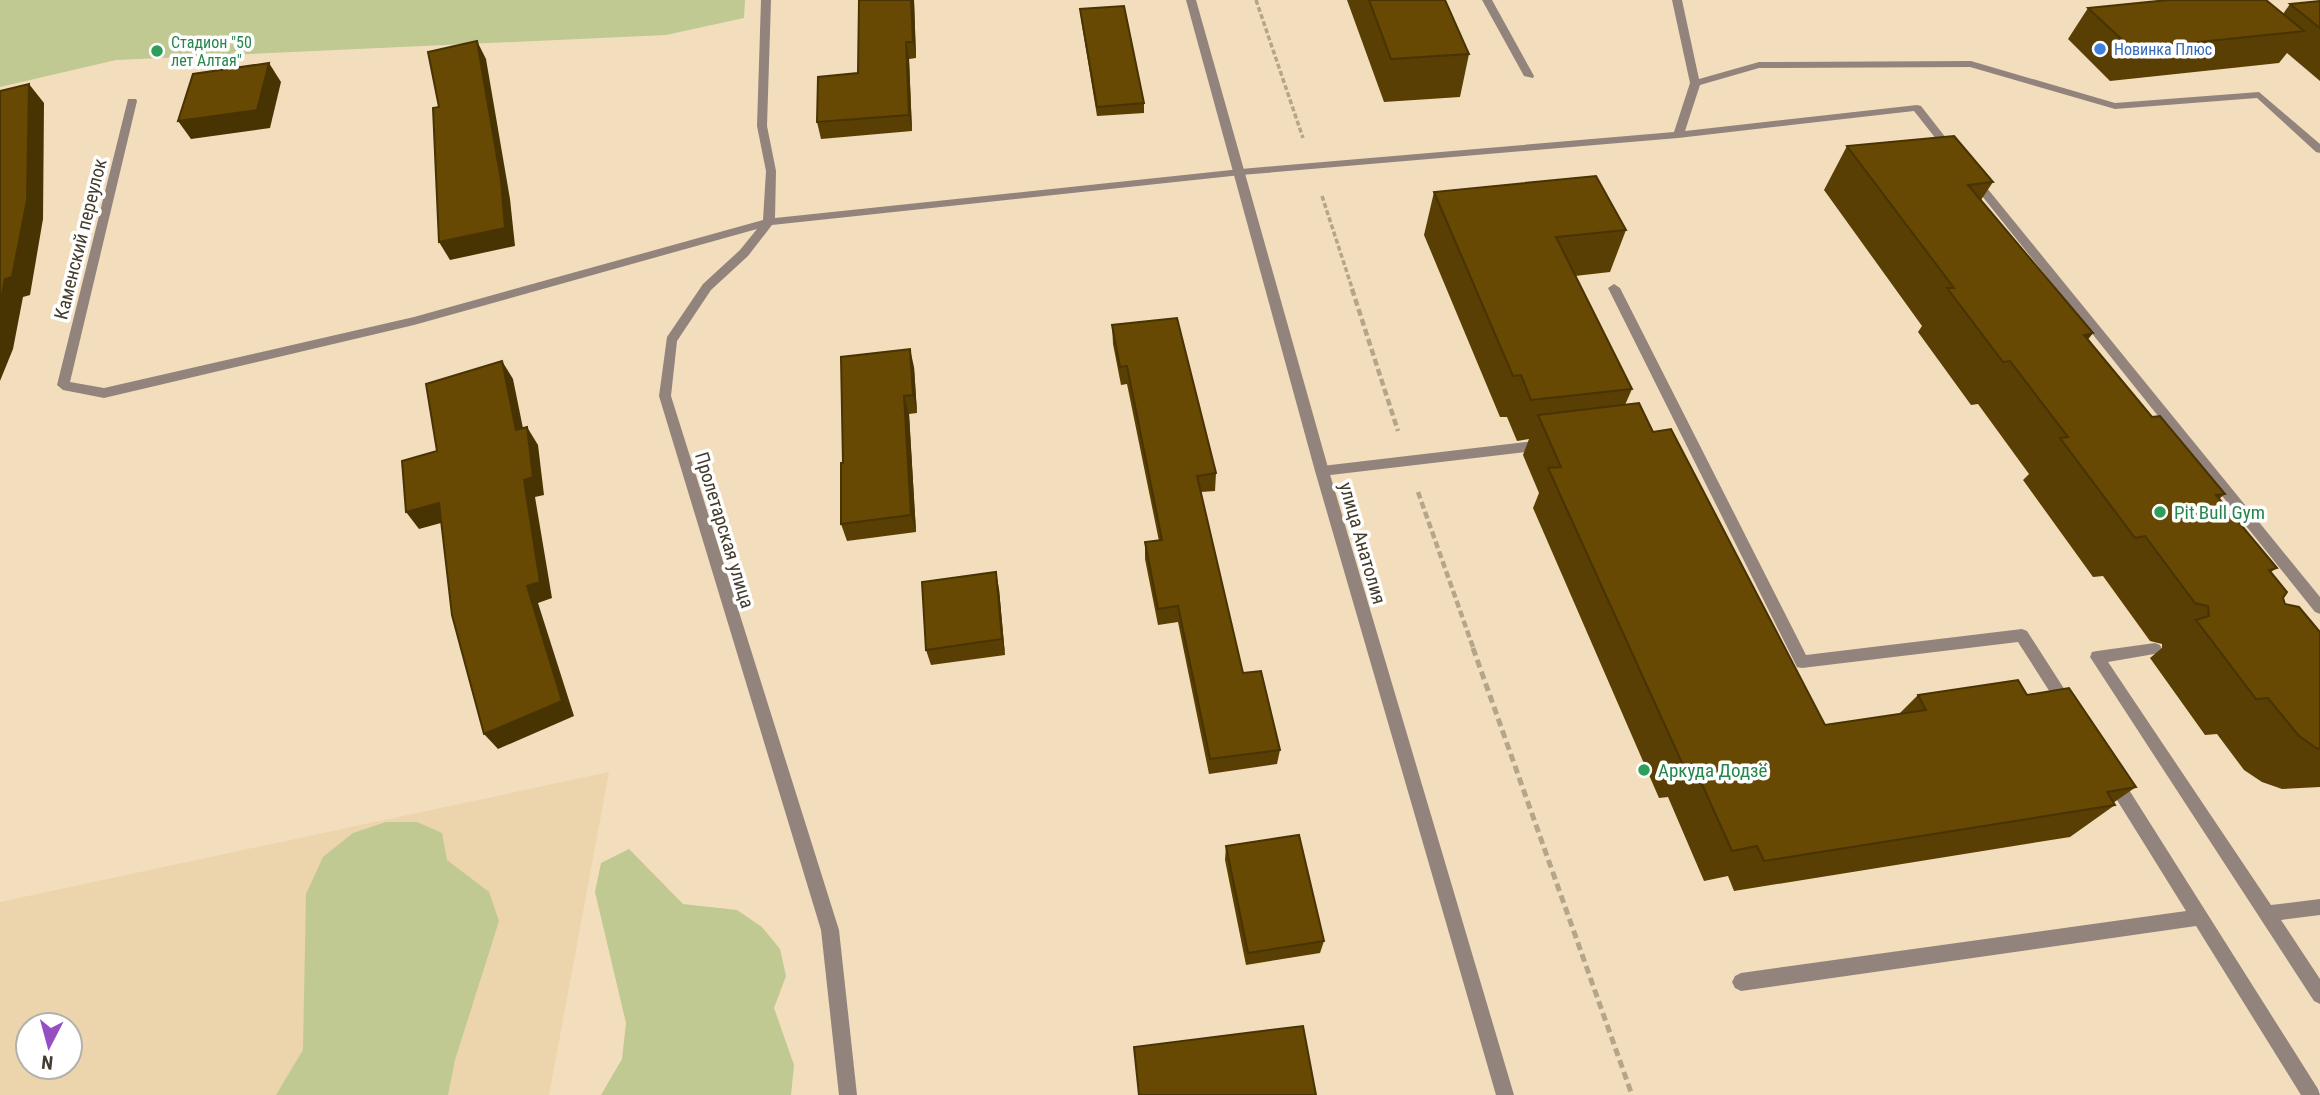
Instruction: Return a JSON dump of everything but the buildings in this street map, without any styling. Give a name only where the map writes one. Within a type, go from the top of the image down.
[{"type":"street","points":[[766,0],[762,126],[771,172],[769,222],[1241,172],[1678,135],[1917,108],[1961,163]]},
{"type":"street","name":"улица Анатолия","points":[[1191,0],[1322,471],[1505,1095]]},
{"type":"street","points":[[1487,0],[1529,76]]},
{"type":"street","points":[[1677,0],[1695,83],[1678,135]]},
{"type":"street","points":[[1695,83],[1759,65],[1971,64],[2115,106],[2259,94],[2320,150]]},
{"type":"street","name":"Каменский переулок","points":[[132,101],[63,385],[104,393],[414,321],[769,222]]},
{"type":"street","points":[[1970,174],[2320,608]]},
{"type":"street","name":"Пролетарская улица","points":[[769,222],[744,253],[707,287],[671,340],[665,396],[830,930],[848,1095]]},
{"type":"street","points":[[1614,288],[1677,430],[1802,662],[2022,635],[2074,717]]},
{"type":"street","points":[[1322,471],[1560,443]]},
{"type":"street","points":[[2155,649],[2097,657],[2320,995]]},
{"type":"street","points":[[2103,764],[2312,1095]]},
{"type":"street","points":[[2267,915],[2320,907]]},
{"type":"street","points":[[1741,982],[2200,917]]},
{"type":"path","points":[[1256,0],[1408,461],[1632,1095]]},
{"type":"shaded area","points":[[609,772],[549,1095],[0,1095],[0,902]]},
{"type":"green space","name":"Стадион \"50 лет Алтая\"","points":[[0,0],[745,0],[744,18],[666,35],[116,60],[0,87]]},
{"type":"green space","points":[[386,822],[417,822],[442,833],[447,860],[489,892],[499,921],[455,1060],[448,1095],[276,1095],[303,1050],[306,894],[323,857],[353,833]]},
{"type":"green space","points":[[629,849],[683,904],[737,910],[762,927],[780,949],[786,976],[774,1008],[794,1065],[791,1095],[601,1095],[622,1059],[626,1023],[595,892],[601,863]]},
{"type":"place","name":"Новинка Плюс","points":[[2100,49]]},
{"type":"place","name":"Стадион \"50 лет Алтая\"","points":[[157,51]]},
{"type":"place","name":"Pit Bull Gym","points":[[2160,512]]},
{"type":"place","name":"Аркуда Додзё","points":[[1644,770]]}]
